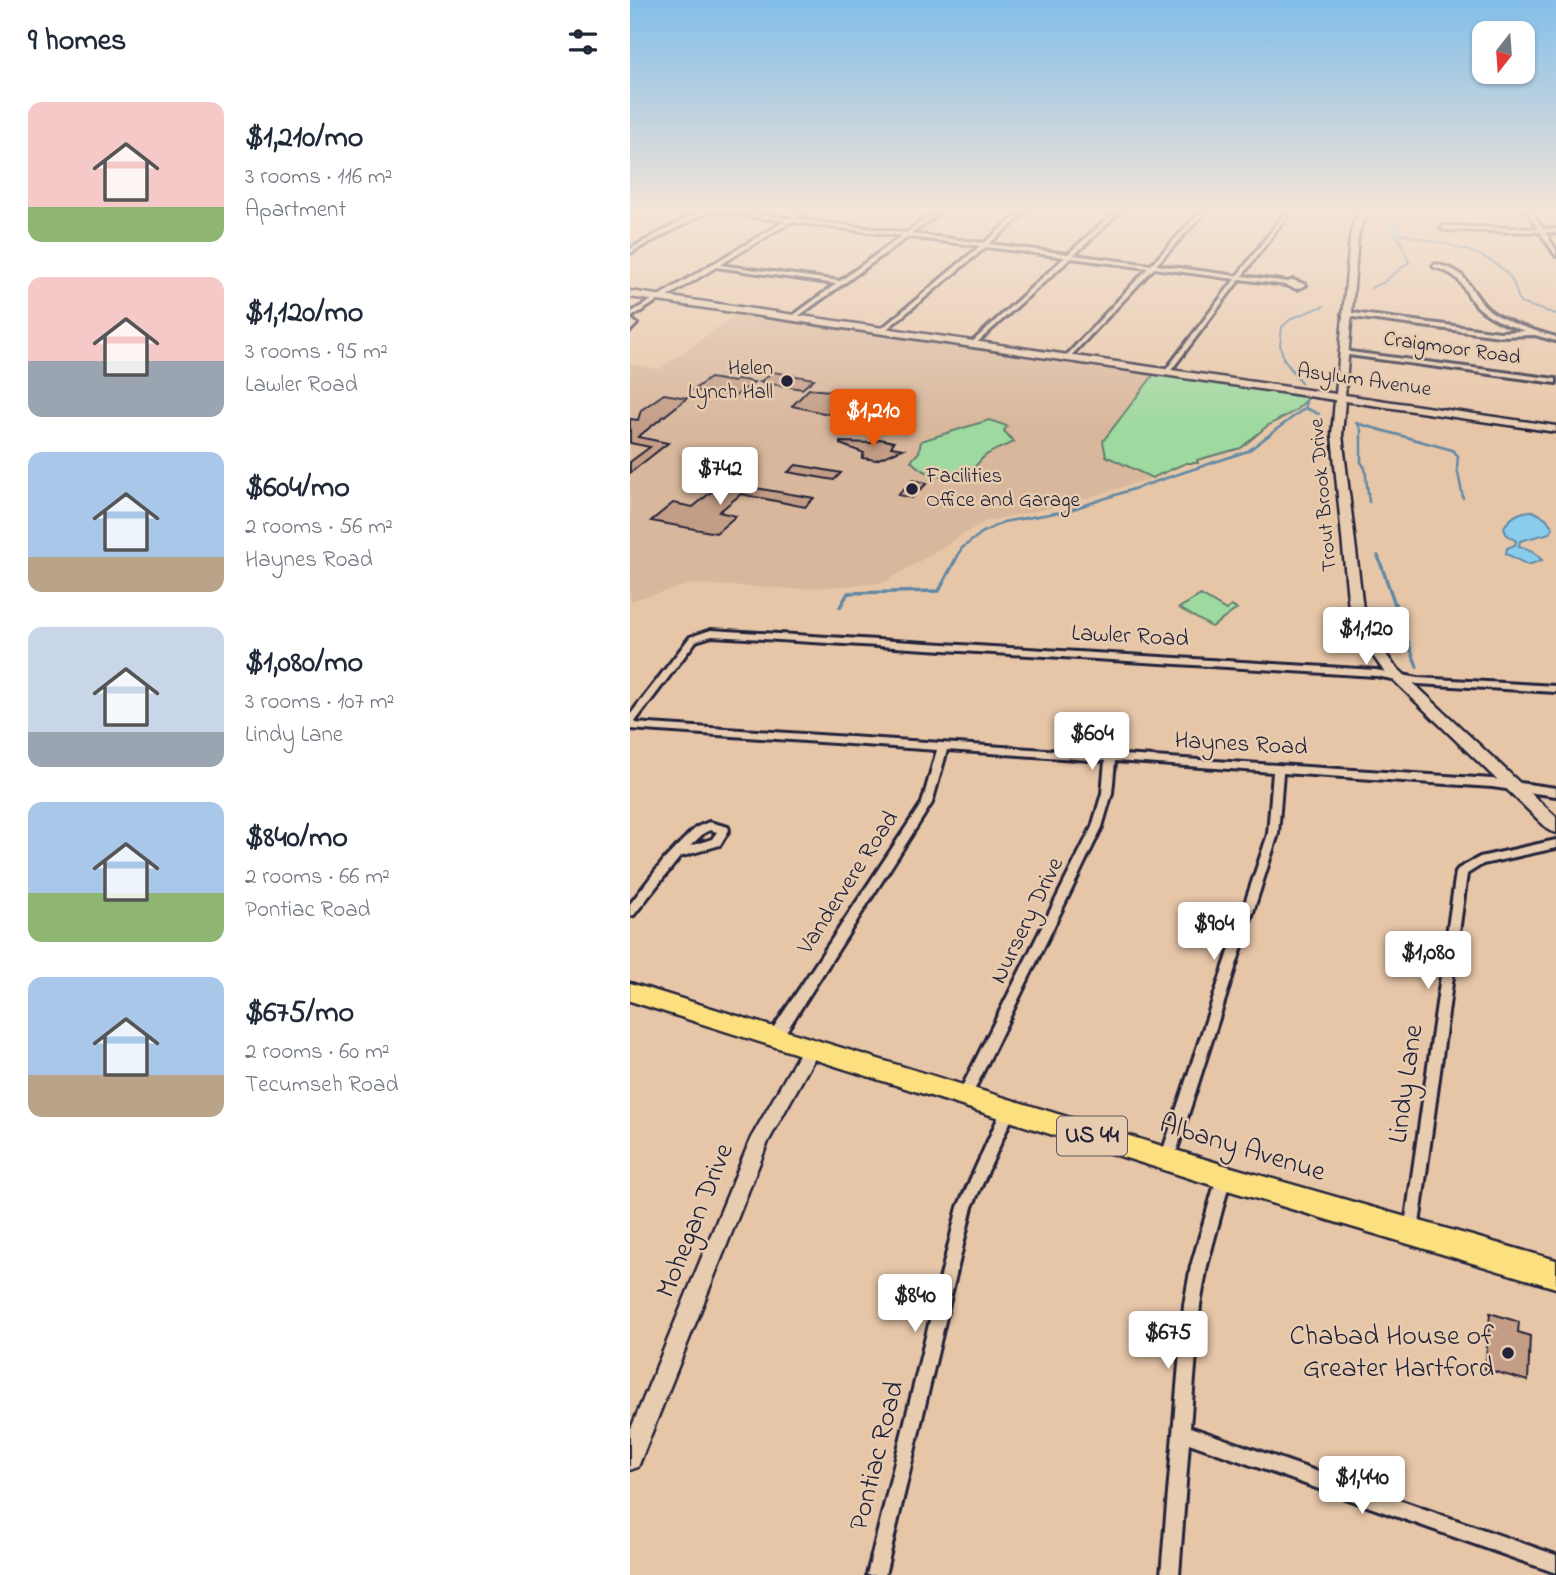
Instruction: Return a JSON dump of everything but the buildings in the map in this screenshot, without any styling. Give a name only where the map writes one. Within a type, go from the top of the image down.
[{"type":"highway","name":"Albany Avenue","points":[[630,992],[1411,1234],[1556,1274]]},
{"type":"main road","name":"Trout Brook Drive","points":[[1349,282],[1337,435],[1356,609],[1369,640],[1399,678],[1556,827]]},
{"type":"main road","name":"Asylum Avenue","points":[[630,294],[1556,429]]},
{"type":"street","points":[[630,329],[635,324],[630,318],[686,282]]},
{"type":"street","points":[[829,282],[840,283]]},
{"type":"street","points":[[882,331],[941,282]]},
{"type":"street","points":[[972,344],[1041,282]]},
{"type":"street","points":[[1067,358],[1138,282]]},
{"type":"street","points":[[1167,372],[1235,282]]},
{"type":"street","points":[[1267,282],[1288,284]]},
{"type":"street","points":[[1465,282],[1483,308],[1536,333],[1556,339]]},
{"type":"street","points":[[793,317],[840,283]]},
{"type":"street","points":[[1345,314],[1500,334],[1536,333]]},
{"type":"street","name":"Craigmoor Road","points":[[1343,353],[1556,381]]},
{"type":"street","name":"Lawler Road","points":[[630,724],[690,642],[700,635],[1376,673],[1399,678],[1556,689]]},
{"type":"street","name":"Haynes Road","points":[[630,724],[1491,782],[1556,792]]},
{"type":"street","name":"Vandervere Road","points":[[775,1037],[927,803],[943,747]]},
{"type":"street","name":"Nursery Drive","points":[[964,1097],[1097,827],[1105,800],[1110,758]]},
{"type":"street","points":[[1167,1159],[1273,834],[1278,768]]},
{"type":"street","name":"Lindy Lane","points":[[1411,1234],[1462,872],[1480,861],[1556,844]]},
{"type":"street","points":[[630,912],[677,854]]},
{"type":"street","name":"Mohegan Drive","points":[[630,1459],[760,1138],[811,1048]]},
{"type":"street","name":"Pontiac Road","points":[[876,1575],[965,1207],[1008,1111]]},
{"type":"street","points":[[1170,1575],[1192,1305],[1199,1266],[1224,1177]]},
{"type":"street","points":[[1181,1432],[1556,1564]]},
{"type":"shaded area","points":[[740,312],[1155,373],[1106,456],[1152,478],[1064,505],[984,522],[883,583],[797,589],[692,584],[630,601],[630,364],[659,369]]},
{"type":"green space","points":[[1155,373],[1311,396],[1295,411],[1267,426],[1241,448],[1197,460],[1198,463],[1186,463],[1152,478],[1106,456],[1103,441]]},
{"type":"green space","points":[[989,420],[1007,426],[1004,431],[1014,442],[985,456],[968,473],[954,477],[938,476],[930,474],[911,461],[919,452],[921,441]]},
{"type":"green space","points":[[1201,595],[1226,610],[1231,606],[1237,609],[1212,627],[1179,608]]},
{"type":"water","points":[[1533,511],[1546,518],[1553,528],[1550,533],[1520,541],[1519,546],[1533,551],[1542,560],[1528,565],[1506,554],[1507,548],[1515,545],[1516,541],[1506,534],[1504,527],[1516,515]]},
{"type":"waterway","points":[[1371,288],[1385,282]]},
{"type":"waterway","points":[[1512,282],[1520,303],[1556,314]]},
{"type":"waterway","points":[[1284,359],[1280,345],[1282,327],[1292,318],[1324,306]]},
{"type":"waterway","points":[[1284,359],[1301,383]]},
{"type":"waterway","points":[[1305,408],[1306,398]]},
{"type":"waterway","points":[[957,556],[962,548],[983,532],[1003,522],[1067,511],[1248,451],[1305,408]]},
{"type":"waterway","points":[[1305,408],[1319,414]]},
{"type":"waterway","points":[[1356,423],[1452,450],[1458,456],[1457,468],[1463,498]]},
{"type":"waterway","points":[[1358,424],[1361,430],[1361,462],[1365,468],[1369,502]]},
{"type":"waterway","points":[[840,607],[848,593],[939,591],[958,555]]},
{"type":"waterway","points":[[1378,556],[1417,667]]},
{"type":"place","name":"Helen Lynch Hall","points":[[787,381]]},
{"type":"place","name":"Facilities Office and Garage","points":[[912,489]]},
{"type":"place","name":"Chabad House of Greater Hartford","points":[[1508,1353]]}]
